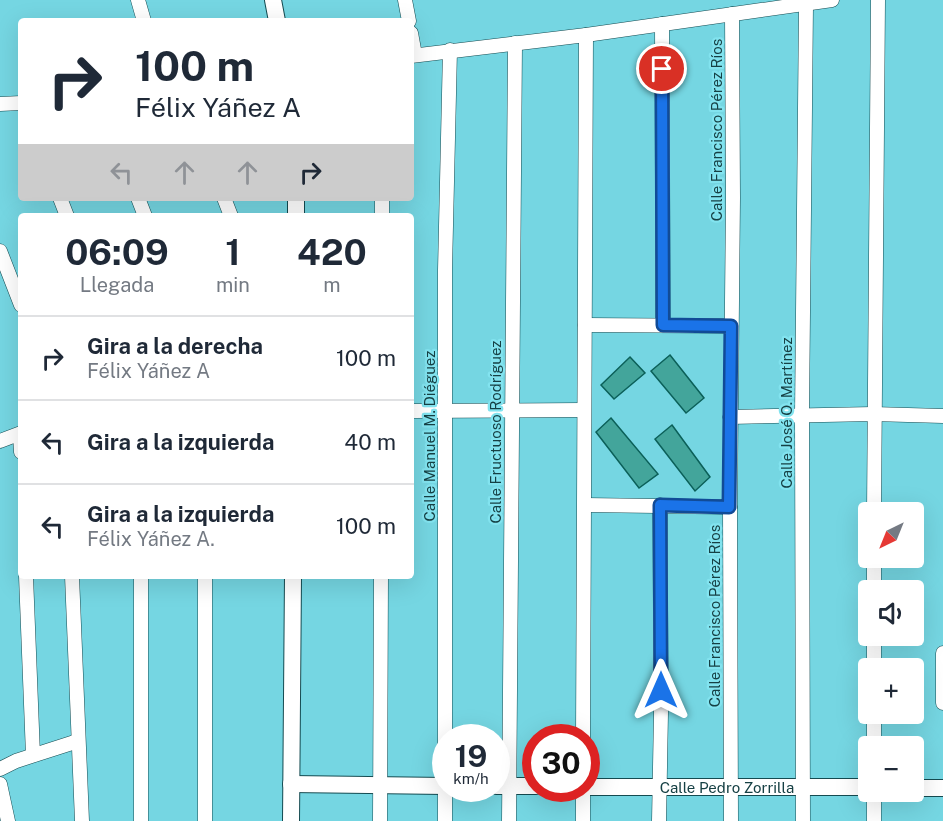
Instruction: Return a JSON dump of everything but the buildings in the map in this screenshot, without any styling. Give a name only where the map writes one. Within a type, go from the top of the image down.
[{"type":"street","points":[[138,0],[143,18]]},
{"type":"street","points":[[273,0],[276,18]]},
{"type":"street","points":[[405,0],[408,18]]},
{"type":"street","points":[[414,55],[832,0]]},
{"type":"street","points":[[874,502],[878,0]]},
{"type":"street","name":"Calle José O. Martínez","points":[[803,821],[802,415],[806,5]]},
{"type":"street","name":"Calle Francisco Pérez Ríos","points":[[731,821],[729,507],[733,198],[732,14]]},
{"type":"street","points":[[662,24],[663,325]]},
{"type":"street","points":[[583,724],[586,34]]},
{"type":"street","name":"Calle Fructuoso Rodríguez","points":[[504,724],[515,43]]},
{"type":"street","name":"Calle Manuel M. Diéguez","points":[[445,724],[445,270],[450,50]]},
{"type":"street","points":[[0,104],[18,103]]},
{"type":"street","points":[[0,251],[18,297]]},
{"type":"street","points":[[585,325],[731,326]]},
{"type":"street","points":[[414,411],[583,410]]},
{"type":"street","points":[[730,417],[873,414],[943,416]]},
{"type":"street","points":[[0,441],[18,435]]},
{"type":"street","points":[[585,505],[729,507]]},
{"type":"street","points":[[659,821],[660,505]]},
{"type":"street","points":[[26,579],[33,755]]},
{"type":"street","points":[[72,579],[82,821]]},
{"type":"street","points":[[141,579],[141,821]]},
{"type":"street","points":[[205,579],[205,821]]},
{"type":"street","points":[[290,820],[293,579]]},
{"type":"street","points":[[380,821],[381,579]]},
{"type":"street","points":[[943,653],[943,703]]},
{"type":"street","points":[[0,769],[33,755],[78,741]]},
{"type":"street","points":[[0,784],[8,821]]},
{"type":"street","points":[[291,784],[432,786]]},
{"type":"street","name":"Calle Pedro Zorrilla","points":[[600,788],[858,787]]},
{"type":"street","points":[[924,788],[943,788]]},
{"type":"street","name":"Calle Manuel M. Diéguez","points":[[445,802],[445,821]]},
{"type":"street","name":"Calle Fructuoso Rodríguez","points":[[506,802],[509,821]]},
{"type":"street","points":[[583,821],[584,802]]},
{"type":"street","points":[[874,802],[874,821]]},
{"type":"route","points":[[661,690],[660,505],[729,507],[731,326],[663,325],[662,69]]}]
